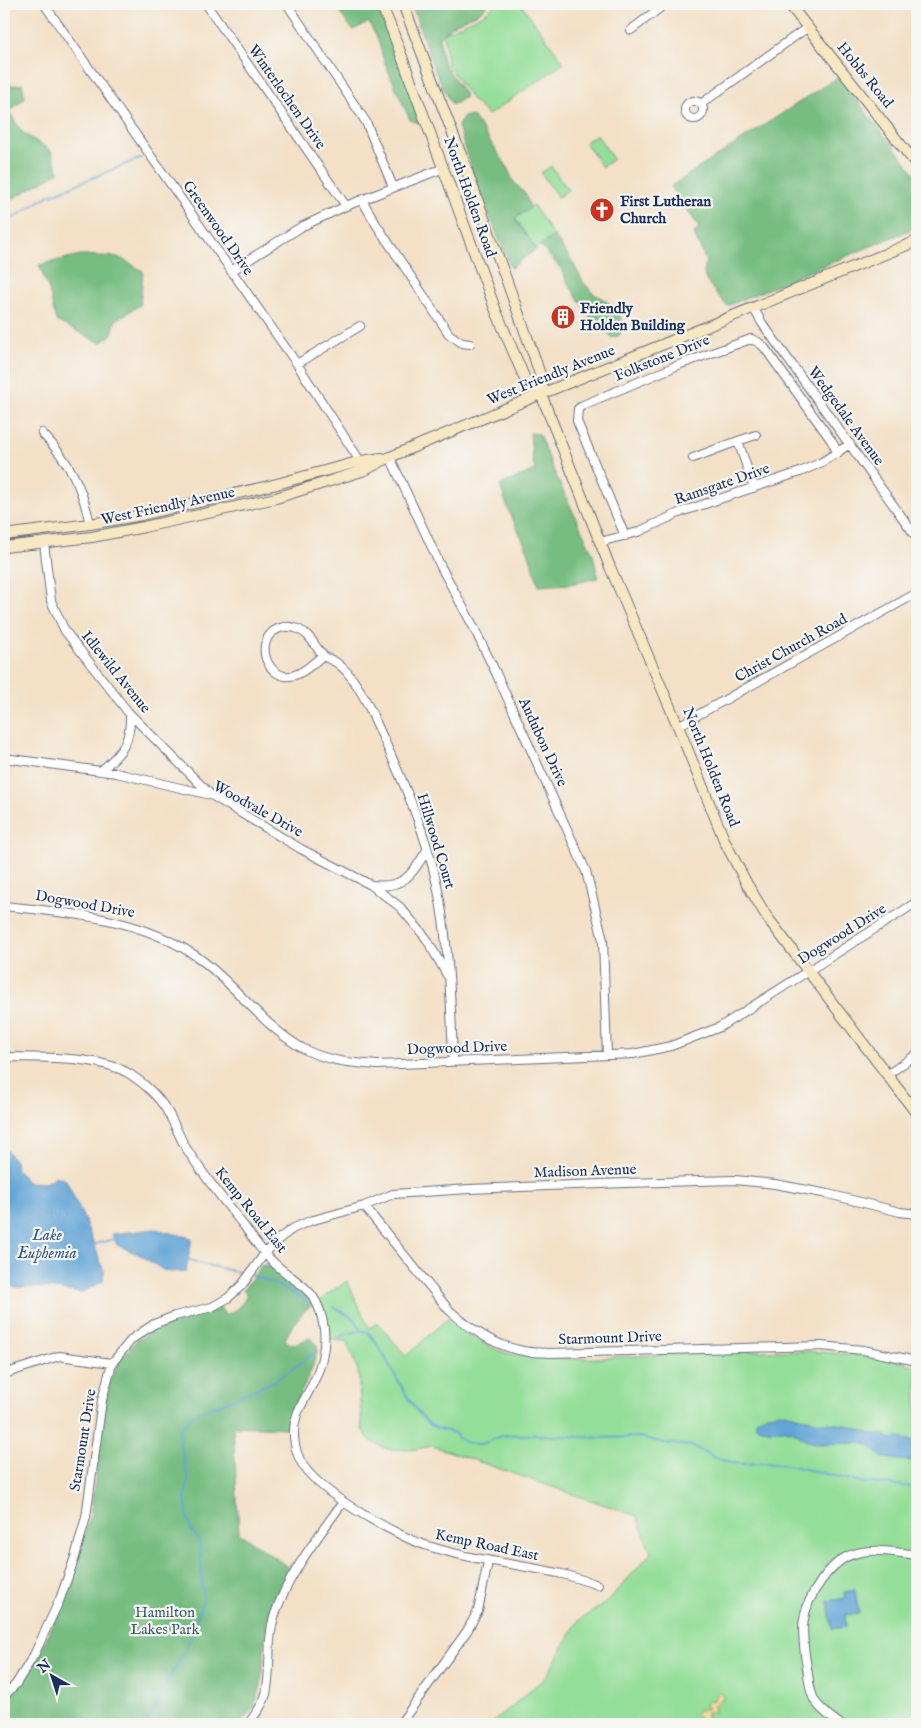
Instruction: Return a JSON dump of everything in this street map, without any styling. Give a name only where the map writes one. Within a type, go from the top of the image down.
[{"type":"main road","name":"North Holden Road","points":[[381,4],[444,168],[496,312],[527,384],[541,394]]},
{"type":"main road","name":"North Holden Road","points":[[403,4],[463,160],[535,359],[542,381],[541,394],[600,542],[725,842],[767,917],[917,1114]]},
{"type":"main road","name":"Hobbs Road","points":[[789,4],[917,165]]},
{"type":"main road","name":"West Friendly Avenue","points":[[4,535],[90,524],[363,465],[390,457],[917,241]]},
{"type":"main road","name":"West Friendly Avenue","points":[[4,547],[92,537],[276,498],[363,465]]},
{"type":"street","name":"Greenwood Drive","points":[[44,4],[297,364],[363,465]]},
{"type":"street","name":"Winterlochen Drive","points":[[206,4],[346,206]]},
{"type":"street","points":[[287,4],[366,122],[393,187]]},
{"type":"street","points":[[631,30],[663,4]]},
{"type":"street","points":[[700,104],[808,27]]},
{"type":"street","points":[[231,271],[301,227],[346,206],[444,168]]},
{"type":"street","points":[[362,200],[450,334],[462,343],[470,344]]},
{"type":"street","name":"Wedgedale Avenue","points":[[754,309],[762,323],[917,538]]},
{"type":"street","points":[[297,364],[360,326]]},
{"type":"street","name":"Folkstone Drive","points":[[625,536],[577,421],[578,409],[583,405],[681,364],[751,339],[758,342],[764,347],[831,440],[838,453]]},
{"type":"street","points":[[42,433],[55,447],[74,474],[82,491],[90,524]]},
{"type":"street","points":[[693,458],[756,435]]},
{"type":"street","points":[[738,441],[754,488]]},
{"type":"street","name":"Ramsgate Drive","points":[[600,542],[638,532],[681,512],[800,472],[838,453],[850,444]]},
{"type":"street","name":"Audubon Drive","points":[[390,457],[441,567],[496,673],[586,871],[603,940],[607,1056]]},
{"type":"street","name":"Idlewild Avenue","points":[[44,543],[51,601],[65,631],[130,715],[211,795]]},
{"type":"street","name":"Christ Church Road","points":[[678,726],[917,593]]},
{"type":"street","name":"Hillwood Court","points":[[323,655],[301,673],[294,676],[279,674],[271,669],[267,663],[264,648],[265,640],[275,630],[288,626],[305,632],[323,655],[337,662],[345,670],[371,711],[416,811],[437,883],[445,929],[453,1061]]},
{"type":"street","points":[[101,771],[118,756],[124,746],[131,729],[130,715]]},
{"type":"street","name":"Woodvale Drive","points":[[4,758],[125,775],[211,795],[301,849],[371,885],[400,907],[426,938],[448,977]]},
{"type":"street","points":[[371,885],[388,887],[405,880],[416,869],[427,850]]},
{"type":"street","name":"Dogwood Drive","points":[[4,906],[116,921],[144,929],[196,956],[288,1039],[302,1048],[326,1058],[378,1065],[607,1056],[633,1054],[671,1046],[698,1036],[740,1015],[917,902]]},
{"type":"street","points":[[887,1075],[917,1054]]},
{"type":"street","name":"Kemp Road East","points":[[4,1057],[84,1060],[111,1066],[130,1074],[154,1095],[167,1110],[187,1148],[215,1189],[265,1253],[310,1290],[320,1311],[324,1328],[323,1358],[294,1426],[296,1449],[303,1466],[310,1475],[344,1502],[380,1524],[419,1543],[450,1554],[561,1574],[598,1585]]},
{"type":"street","name":"Madison Avenue","points":[[265,1253],[292,1229],[310,1221],[364,1206],[393,1194],[431,1191],[735,1180],[776,1184],[828,1194],[900,1212],[917,1214]]},
{"type":"street","name":"Starmount Drive","points":[[364,1206],[449,1310],[464,1324],[499,1343],[523,1351],[558,1353],[820,1346],[863,1350],[917,1361]]},
{"type":"street","name":"Starmount Drive","points":[[4,1696],[16,1684],[34,1655],[60,1598],[75,1557],[86,1517],[102,1400],[112,1363],[132,1339],[154,1324],[175,1316],[212,1307],[228,1298],[242,1285],[265,1253]]},
{"type":"street","points":[[4,1374],[59,1356],[112,1363]]},
{"type":"street","points":[[248,1724],[259,1710],[266,1696],[275,1616],[284,1594],[297,1570],[344,1502]]},
{"type":"street","points":[[840,1724],[822,1710],[812,1694],[802,1625],[805,1608],[814,1590],[829,1569],[847,1557],[860,1552],[873,1551],[917,1555]]},
{"type":"street","points":[[400,1724],[467,1631],[478,1611],[488,1562]]},
{"type":"green space","points":[[336,4],[374,4],[379,11],[414,102],[419,123],[410,120],[369,22],[353,30],[342,16]]},
{"type":"green space","points":[[411,4],[489,4],[480,12],[454,24],[439,37],[443,62],[466,97],[452,105],[435,71]]},
{"type":"green space","points":[[496,4],[521,4],[564,63],[488,115],[472,100],[447,64],[444,33],[484,14]]},
{"type":"green space","points":[[838,77],[917,176],[917,227],[727,306],[706,281],[704,273],[706,261],[694,234],[699,227],[671,186]]},
{"type":"green space","points":[[22,84],[25,98],[9,112],[22,132],[51,151],[59,172],[12,199],[4,198],[4,87]]},
{"type":"green space","points":[[473,116],[506,165],[513,181],[526,195],[530,208],[515,219],[536,249],[511,268],[476,183],[458,126],[463,117]]},
{"type":"green space","points":[[597,135],[613,159],[602,167],[585,142]]},
{"type":"green space","points":[[551,166],[568,190],[558,197],[541,173]]},
{"type":"green space","points":[[533,205],[554,236],[536,249],[515,218]]},
{"type":"green space","points":[[554,236],[572,261],[583,282],[593,293],[611,304],[621,318],[620,335],[612,338],[605,328],[594,323],[566,280],[563,271],[540,245]]},
{"type":"green space","points":[[80,255],[118,257],[143,271],[140,305],[116,320],[112,334],[101,343],[56,321],[49,290],[39,265]]},
{"type":"green space","points":[[530,433],[539,434],[556,476],[593,554],[598,578],[570,584],[539,586],[528,551],[508,509],[500,485],[535,470]]},
{"type":"green space","name":"Hamilton Lakes Park","points":[[265,1265],[292,1281],[312,1305],[296,1321],[285,1340],[292,1345],[310,1338],[318,1346],[316,1357],[288,1428],[233,1426],[239,1533],[291,1569],[278,1591],[267,1619],[261,1686],[254,1707],[240,1724],[4,1724],[4,1702],[31,1669],[42,1649],[65,1596],[90,1516],[106,1400],[111,1378],[117,1364],[136,1341],[157,1327],[175,1319],[213,1311],[220,1307],[225,1315],[241,1305],[247,1295],[243,1290],[261,1266]]},
{"type":"green space","points":[[347,1281],[369,1328],[378,1323],[406,1356],[447,1319],[473,1338],[488,1346],[507,1353],[536,1357],[580,1358],[779,1351],[849,1354],[917,1366],[917,1724],[491,1724],[546,1677],[578,1621],[607,1602],[651,1553],[637,1516],[433,1446],[411,1450],[387,1449],[371,1441],[362,1430],[358,1370],[346,1341],[329,1340],[328,1324],[321,1299]]},
{"type":"sand","points":[[720,1693],[724,1695],[722,1700],[714,1705],[714,1712],[707,1713],[706,1715],[709,1720],[708,1722],[705,1724],[702,1721],[698,1724],[696,1722],[699,1717],[695,1713],[698,1710],[707,1709],[705,1705],[708,1701],[714,1700],[716,1695]]},
{"type":"water","name":"Lake Euphemia","points":[[4,1147],[15,1161],[17,1169],[27,1182],[45,1183],[56,1176],[66,1180],[85,1221],[104,1271],[103,1281],[81,1293],[49,1288],[14,1287],[4,1284]]},
{"type":"water","points":[[155,1229],[192,1238],[186,1271],[169,1272],[163,1270],[140,1255],[117,1245],[112,1234]]},
{"type":"water","points":[[781,1412],[819,1422],[847,1425],[869,1433],[884,1435],[891,1439],[900,1438],[917,1442],[917,1462],[883,1458],[869,1445],[861,1443],[818,1444],[805,1440],[794,1432],[781,1429],[771,1431],[756,1426],[756,1420],[767,1414]]},
{"type":"water","points":[[855,1590],[859,1613],[845,1615],[846,1627],[832,1629],[828,1601],[845,1598],[844,1592]]},
{"type":"waterway","points":[[13,218],[48,196],[141,158]]},
{"type":"waterway","points":[[92,1245],[114,1239]]},
{"type":"waterway","points":[[188,1259],[246,1274]]},
{"type":"waterway","points":[[251,1275],[273,1283],[310,1302]]},
{"type":"waterway","points":[[334,1307],[354,1320],[361,1331]]},
{"type":"waterway","points":[[335,1340],[360,1331],[368,1332],[376,1342],[417,1411],[436,1428],[455,1433],[458,1438],[467,1443],[479,1444],[489,1442],[501,1436],[510,1435],[605,1438],[639,1437],[665,1443],[692,1446],[731,1463],[788,1465],[860,1482],[917,1487]]},
{"type":"waterway","points":[[146,1724],[193,1633],[203,1600],[200,1543],[191,1530],[187,1513],[185,1497],[188,1479],[180,1444],[179,1430],[192,1416],[277,1380],[314,1353]]},
{"type":"place","name":"First Lutheran Church","points":[[602,210]]},
{"type":"place","name":"Friendly Holden Building","points":[[563,317]]}]
